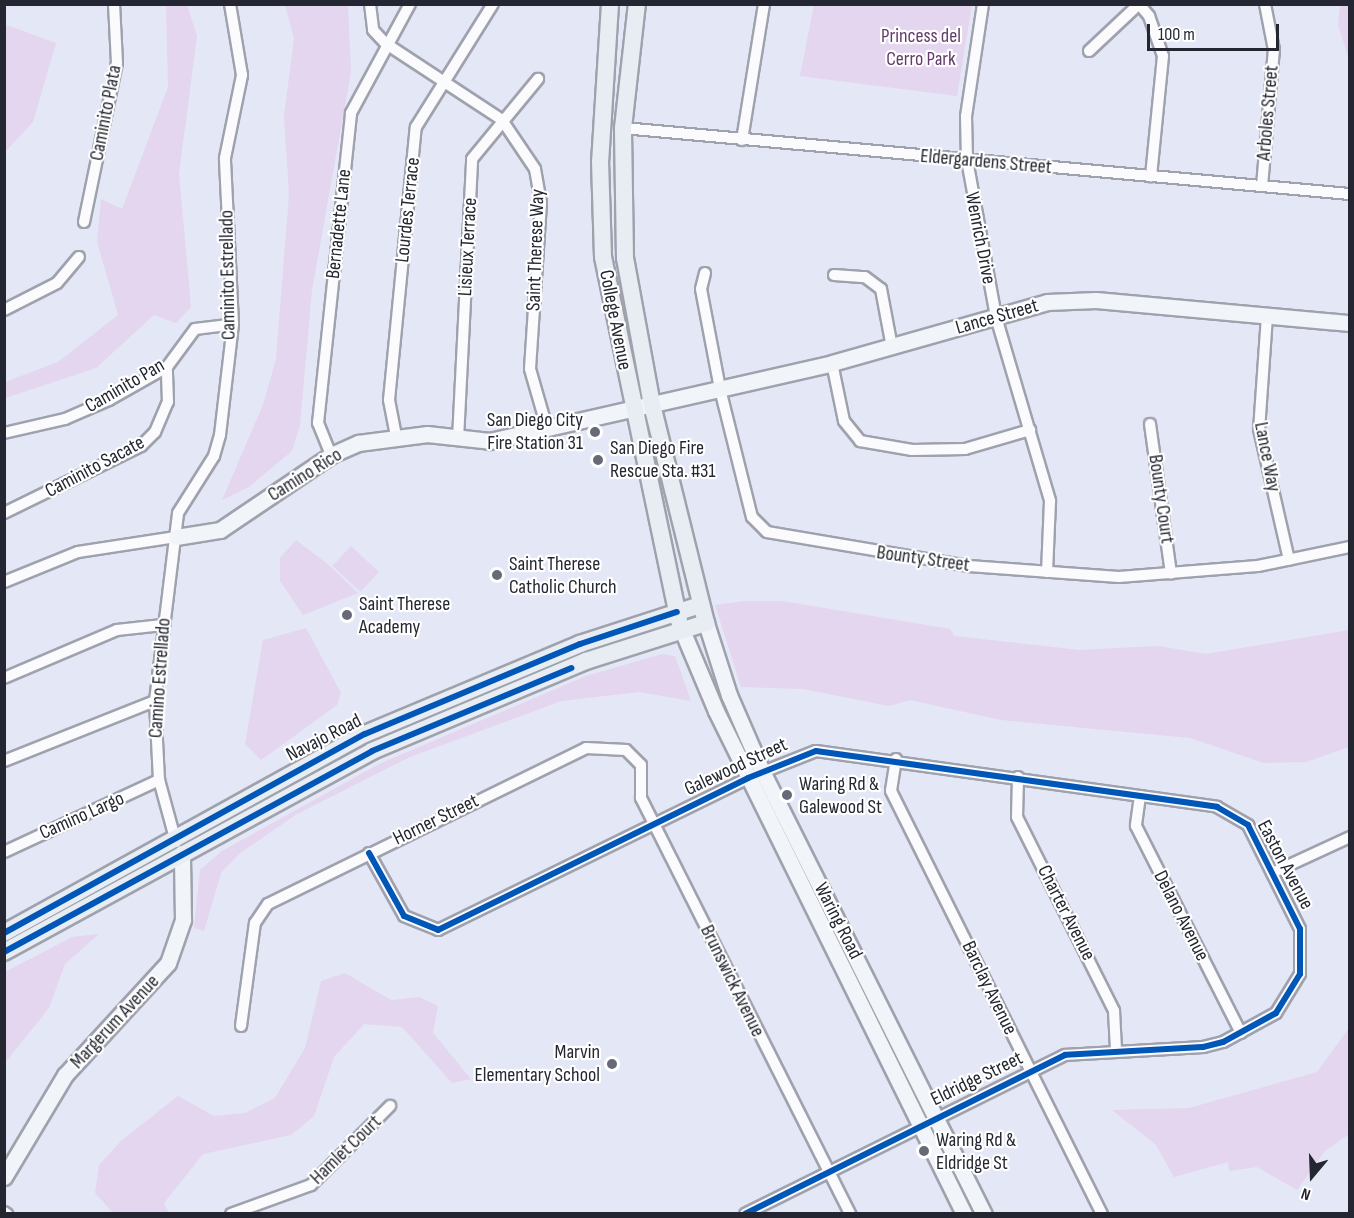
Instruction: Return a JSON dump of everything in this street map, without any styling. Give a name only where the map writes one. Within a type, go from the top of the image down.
[{"type":"main road","name":"College Avenue","points":[[610,4],[601,137],[603,257],[632,410],[682,630]]},
{"type":"main road","name":"College Avenue","points":[[637,4],[623,128],[625,258],[652,405],[706,623]]},
{"type":"main road","name":"Navajo Road","points":[[4,933],[282,777],[440,700],[700,605]]},
{"type":"main road","name":"Navajo Road","points":[[4,952],[292,793],[447,717],[706,623]]},
{"type":"main road","points":[[282,777],[292,793]]},
{"type":"street","name":"Caminito Plata","points":[[84,222],[117,63],[114,4]]},
{"type":"street","name":"Caminito Estrellado","points":[[176,537],[185,497],[214,456],[220,436],[232,324],[225,158],[242,75],[230,4]]},
{"type":"street","name":"Saint Therese Way","points":[[370,4],[372,30],[385,43],[502,120],[522,145],[539,186],[530,369],[547,428]]},
{"type":"street","name":"Bernadette Lane","points":[[331,455],[318,423],[351,113],[385,43],[410,4]]},
{"type":"street","name":"Lourdes Terrace","points":[[396,436],[389,400],[416,127],[493,4]]},
{"type":"street","points":[[742,140],[764,4]]},
{"type":"street","name":"Wenrich Drive","points":[[983,4],[966,116],[967,160],[996,317],[1050,501],[1047,572]]},
{"type":"street","points":[[1089,51],[1139,4],[1162,56],[1151,176]]},
{"type":"street","name":"Arboles Street","points":[[1262,186],[1274,50],[1265,4]]},
{"type":"street","name":"Lisieux Terrace","points":[[458,439],[472,159],[538,79]]},
{"type":"street","name":"Eldergardens Street","points":[[623,128],[1350,194]]},
{"type":"street","points":[[4,310],[57,283],[79,257]]},
{"type":"street","name":"Bounty Street","points":[[705,273],[701,289],[720,389],[752,517],[767,532],[969,566],[1047,572],[1171,573],[1289,560],[1350,547]]},
{"type":"street","points":[[834,275],[865,277],[881,289],[892,347]]},
{"type":"street","name":"Lance Street","points":[[652,405],[832,363],[1065,300],[1350,323]]},
{"type":"street","name":"Lance Way","points":[[1267,316],[1259,429],[1289,560]]},
{"type":"street","name":"Caminito Pan","points":[[4,433],[65,419],[167,367],[195,329],[232,324]]},
{"type":"street","points":[[832,363],[844,421],[860,441],[912,450],[965,449],[1030,430]]},
{"type":"street","name":"Caminito Sacate","points":[[4,513],[141,446],[155,432],[168,402],[167,367]]},
{"type":"street","name":"Camino Rico","points":[[4,582],[78,552],[220,530],[331,455],[396,436],[490,441],[652,405]]},
{"type":"street","name":"Bounty Court","points":[[1149,424],[1171,573]]},
{"type":"street","name":"Camino Estrellado","points":[[176,537],[155,701],[159,780],[174,836],[182,853]]},
{"type":"street","name":"Waring Road","points":[[706,623],[762,771],[984,1214]]},
{"type":"street","points":[[4,678],[117,630],[163,625]]},
{"type":"street","name":"Waring Road","points":[[682,630],[748,778],[964,1214]]},
{"type":"street","points":[[4,761],[155,701]]},
{"type":"street","name":"Horner Street","points":[[242,1026],[255,923],[268,904],[586,748],[626,750]]},
{"type":"street","name":"Brunswick Avenue","points":[[626,750],[641,765],[641,798],[849,1214]]},
{"type":"street","name":"Galewood Street","points":[[369,853],[404,916],[438,930],[762,771],[816,751],[896,759],[1217,807]]},
{"type":"street","name":"Barclay Avenue","points":[[896,759],[891,791],[1102,1214]]},
{"type":"street","name":"Charter Avenue","points":[[1018,777],[1017,817],[1114,1011],[1116,1050]]},
{"type":"street","name":"Camino Largo","points":[[4,852],[159,780]]},
{"type":"street","name":"Delano Avenue","points":[[1140,796],[1136,826],[1240,1033]]},
{"type":"street","name":"Easton Avenue","points":[[1217,807],[1248,825],[1300,929],[1300,974],[1276,1013],[1240,1033]]},
{"type":"street","points":[[1272,873],[1350,837]]},
{"type":"street","name":"Margerum Avenue","points":[[4,1177],[65,1075],[168,963],[183,920],[182,853]]},
{"type":"street","name":"Eldridge Street","points":[[745,1214],[1065,1055],[1116,1050],[1203,1047],[1240,1033]]},
{"type":"street","name":"Hamlet Court","points":[[231,1214],[311,1185],[390,1106]]},
{"type":"green space","points":[[166,5],[187,5],[197,36],[179,174],[191,307],[176,323],[154,315],[96,368],[5,398],[5,382],[58,362],[118,315],[97,242],[101,199],[122,209],[168,87]]},
{"type":"green space","points":[[285,5],[348,5],[351,72],[312,290],[300,425],[292,451],[249,487],[222,500],[263,405],[276,359],[289,194],[284,116],[294,38]]},
{"type":"green space","name":"Princess del Cerro Park","points":[[814,5],[972,5],[957,96],[800,76]]},
{"type":"green space","points":[[1340,5],[1349,5],[1349,59],[1338,25]]},
{"type":"green space","points":[[4,24],[56,43],[33,122],[5,152]]},
{"type":"green space","points":[[296,540],[330,566],[358,593],[303,615],[280,581],[280,558]]},
{"type":"green space","points":[[351,546],[379,572],[360,592],[333,566]]},
{"type":"green space","points":[[745,601],[782,601],[950,629],[954,636],[1080,650],[1158,646],[1206,654],[1349,630],[1349,747],[1306,762],[1264,763],[1190,738],[1001,720],[910,700],[889,706],[803,689],[741,687],[715,605]]},
{"type":"green space","points":[[306,628],[341,693],[337,705],[261,760],[245,744],[263,640]]},
{"type":"green space","points":[[662,654],[675,656],[691,701],[639,692],[561,701],[410,757],[297,814],[240,853],[221,873],[204,931],[194,928],[200,870],[222,851],[379,764],[586,676]]},
{"type":"green space","points":[[99,934],[65,964],[49,1008],[5,1063],[5,972],[72,937]]},
{"type":"green space","points":[[345,973],[391,1000],[419,997],[438,1006],[433,1033],[471,1079],[452,1083],[402,1027],[364,1024],[334,1057],[314,1116],[291,1135],[203,1154],[164,1203],[169,1213],[113,1213],[95,1193],[99,1165],[121,1141],[178,1096],[214,1116],[245,1113],[275,1098],[305,1048],[321,981]]},
{"type":"green space","points":[[1349,1028],[1349,1134],[1325,1151],[1297,1190],[1257,1167],[1229,1171],[1228,1162],[1174,1177],[1156,1145],[1112,1110],[1189,1108],[1317,1072]]},
{"type":"cycle path","points":[[4,933],[365,734],[580,644],[677,612]]},
{"type":"cycle path","points":[[4,952],[372,751],[571,668]]},
{"type":"cycle path","points":[[369,853],[404,916],[438,930],[748,778],[816,751],[1217,807],[1248,825],[1300,929],[1300,974],[1276,1013],[1223,1042],[1203,1047],[1065,1055],[745,1214]]},
{"type":"place","name":"San Diego City Fire Station 31","points":[[595,432]]},
{"type":"place","name":"San Diego Fire Rescue Sta. #31","points":[[598,460]]},
{"type":"place","name":"Saint Therese Catholic Church","points":[[497,575]]},
{"type":"place","name":"Saint Therese Academy","points":[[347,615]]},
{"type":"place","name":"Waring Rd & Galewood St","points":[[787,795]]},
{"type":"place","name":"Marvin Elementary School","points":[[612,1064]]},
{"type":"place","name":"Waring Rd & Eldridge St","points":[[924,1151]]}]
